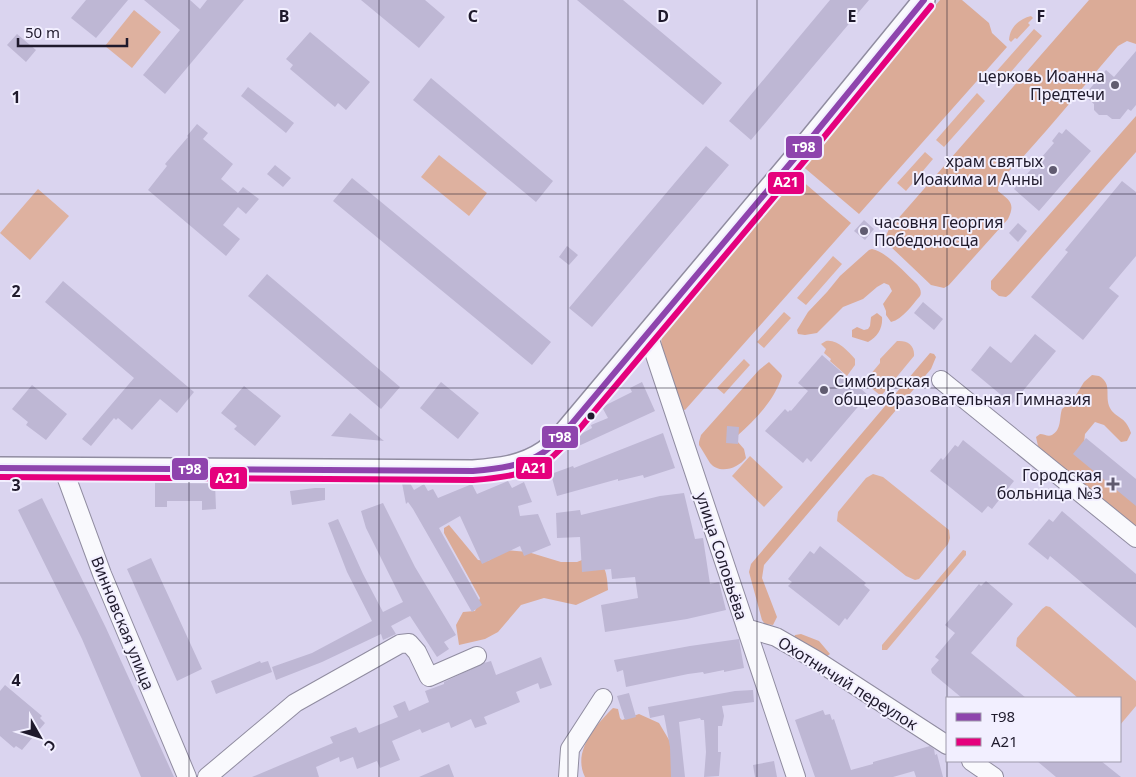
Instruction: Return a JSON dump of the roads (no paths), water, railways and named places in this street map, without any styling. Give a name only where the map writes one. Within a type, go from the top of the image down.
[{"type":"street","points":[[0,468],[353,471],[499,469],[525,462],[545,452],[564,433],[648,334],[924,0]]},
{"type":"street","name":"улица Соловьёва","points":[[648,334],[796,777]]},
{"type":"street","points":[[941,380],[1136,538]]},
{"type":"street","name":"Винновская улица","points":[[64,468],[102,574],[187,777]]},
{"type":"street","name":"Охотничий переулок","points":[[746,628],[776,637],[816,660],[946,744]]},
{"type":"street","points":[[207,777],[295,703],[400,644],[409,643],[417,652],[429,676],[478,656]]},
{"type":"street","points":[[568,777],[570,749],[603,698]]},
{"type":"street","points":[[972,762],[994,777]]},
{"type":"place","name":"церковь Иоанна Предтечи","points":[[1115,85]]},
{"type":"place","name":"храм святых Иоакима и Анны","points":[[1053,170]]},
{"type":"place","name":"часовня Георгия Победоносца","points":[[864,231]]},
{"type":"place","name":"Симбирская общеобразовательная Гимназия","points":[[824,390]]},
{"type":"place","name":"Городская больница №3","points":[[1113,484]]}]
